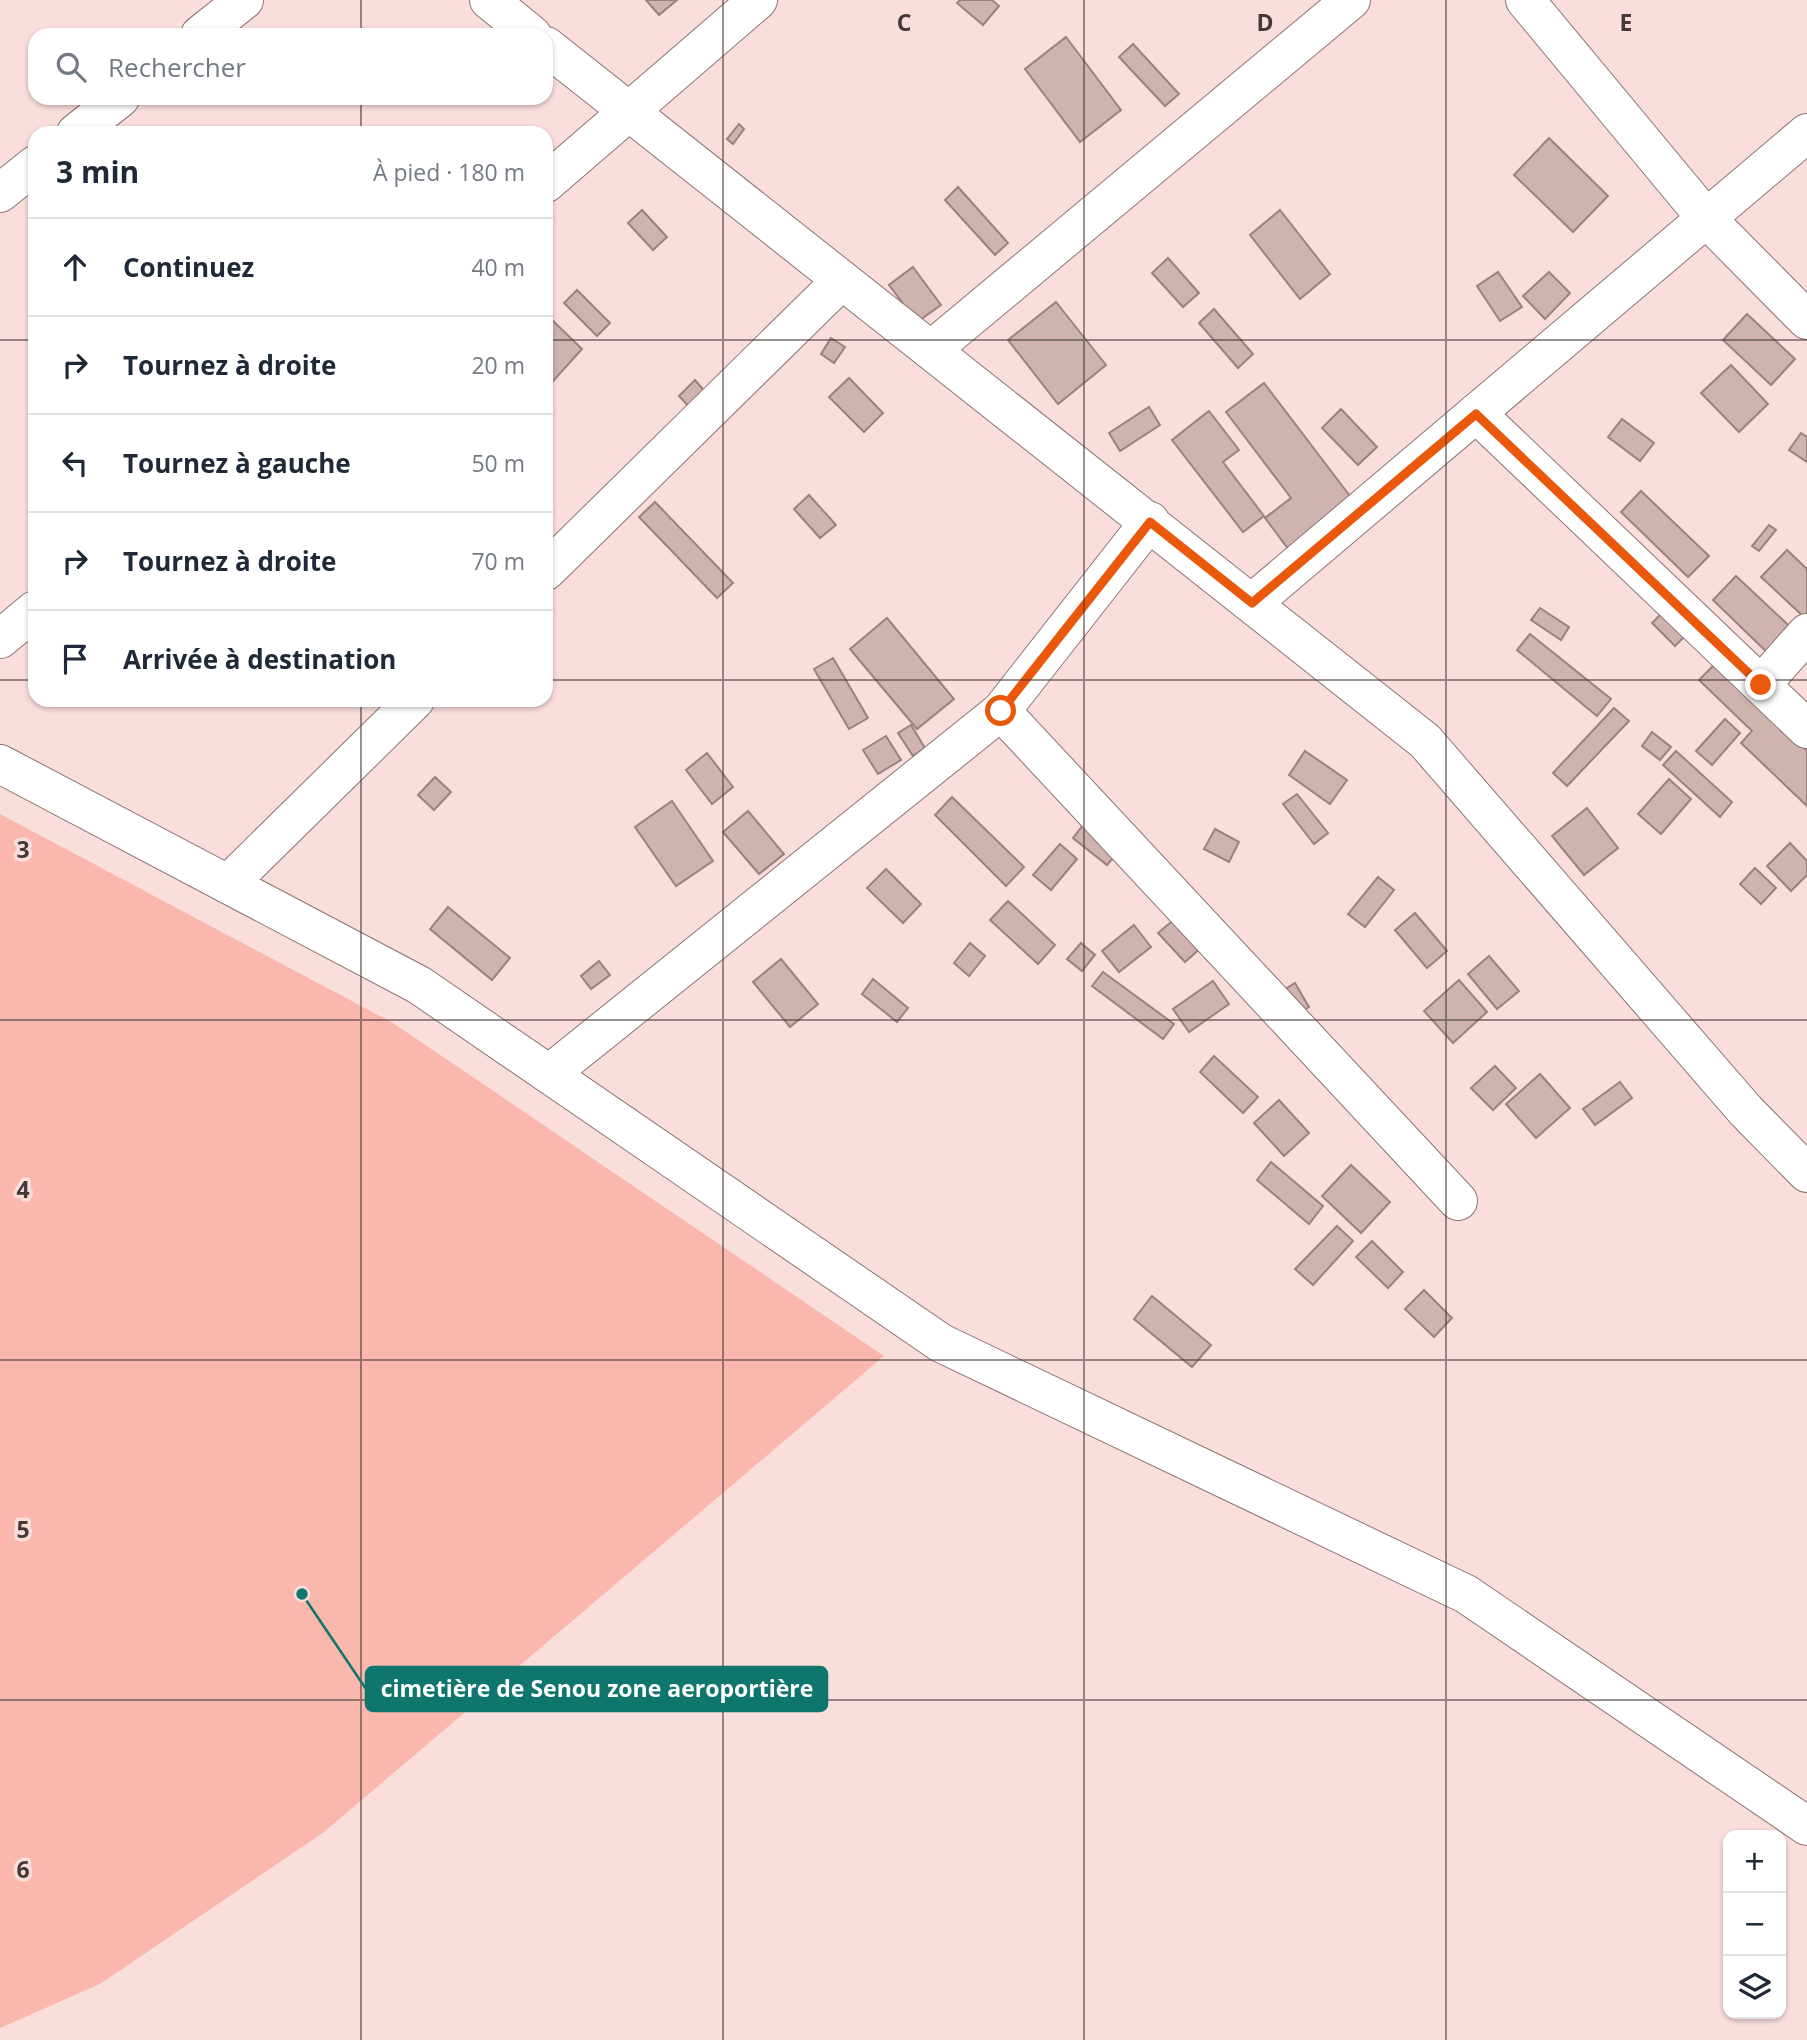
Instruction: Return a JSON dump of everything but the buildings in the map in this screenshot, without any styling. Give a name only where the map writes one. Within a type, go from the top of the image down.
[{"type":"street","points":[[209,28],[244,0]]},
{"type":"street","points":[[489,0],[524,28]]},
{"type":"street","points":[[553,177],[758,0]]},
{"type":"street","points":[[931,350],[1351,0]]},
{"type":"street","points":[[1525,0],[1706,218],[1807,320]]},
{"type":"street","points":[[553,52],[1425,741],[1746,1111],[1807,1172]]},
{"type":"street","points":[[85,126],[111,105]]},
{"type":"street","points":[[1252,603],[1807,133]]},
{"type":"street","points":[[0,193],[28,171]]},
{"type":"street","points":[[553,564],[842,280]]},
{"type":"street","points":[[1476,414],[1807,729]]},
{"type":"street","points":[[549,1074],[1001,711],[1150,522]]},
{"type":"street","points":[[0,639],[28,616]]},
{"type":"street","points":[[1761,685],[1807,633]]},
{"type":"street","points":[[228,884],[408,707]]},
{"type":"street","points":[[1001,711],[1458,1201]]},
{"type":"street","points":[[0,764],[419,985],[941,1343],[1466,1594],[1807,1826]]},
{"type":"shaded area","points":[[0,814],[393,1023],[884,1356],[324,1832],[100,1984],[0,2028]]},
{"type":"place","name":"cimetière de Senou zone aeroportière","points":[[302,1594]]},
{"type":"route","points":[[1001,711],[1150,522],[1252,603],[1476,414],[1761,685]]}]
